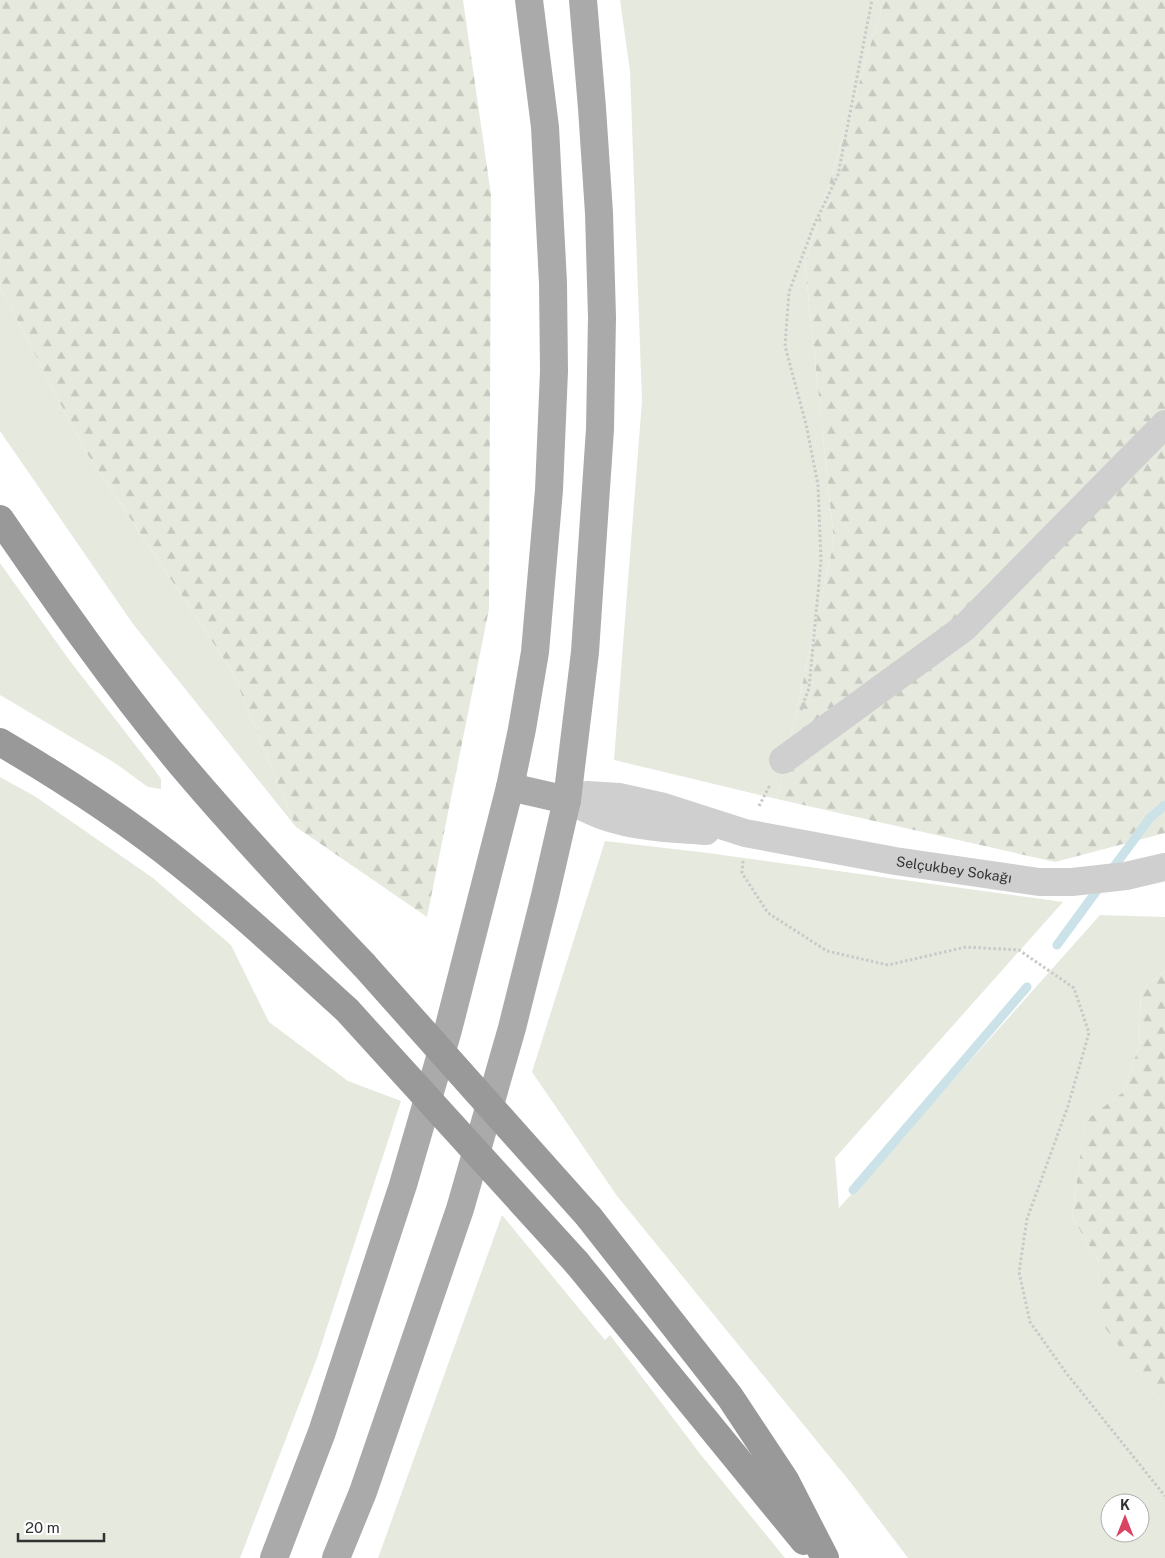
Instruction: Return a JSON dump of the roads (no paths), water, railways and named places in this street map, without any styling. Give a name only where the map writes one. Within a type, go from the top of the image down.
[{"type":"highway","points":[[0,519],[78,631],[180,762],[274,870],[364,966],[589,1217],[730,1397],[785,1480],[825,1558]]},
{"type":"highway","points":[[0,742],[48,770],[181,863],[242,914],[347,1010],[577,1263],[817,1558]]},
{"type":"main road","points":[[274,1558],[322,1432],[403,1185],[448,1030],[510,787],[535,652],[549,490],[554,371],[553,283],[545,127],[529,0]]},
{"type":"main road","points":[[336,1558],[363,1492],[460,1209],[512,1028],[567,800],[585,652],[600,429],[602,317],[599,213],[583,0]]},
{"type":"main road","points":[[510,787],[567,800]]},
{"type":"street","points":[[783,760],[964,628],[1165,424]]},
{"type":"street","name":"Selçukbey Sokağı","points":[[567,800],[602,815],[661,828],[745,833],[895,862],[1039,882],[1072,882],[1117,877],[1165,867]]},
{"type":"waterway","points":[[1110,872],[1150,818],[1165,805]]},
{"type":"waterway","points":[[1057,945],[1101,885]]},
{"type":"waterway","points":[[853,1190],[1027,987]]}]
